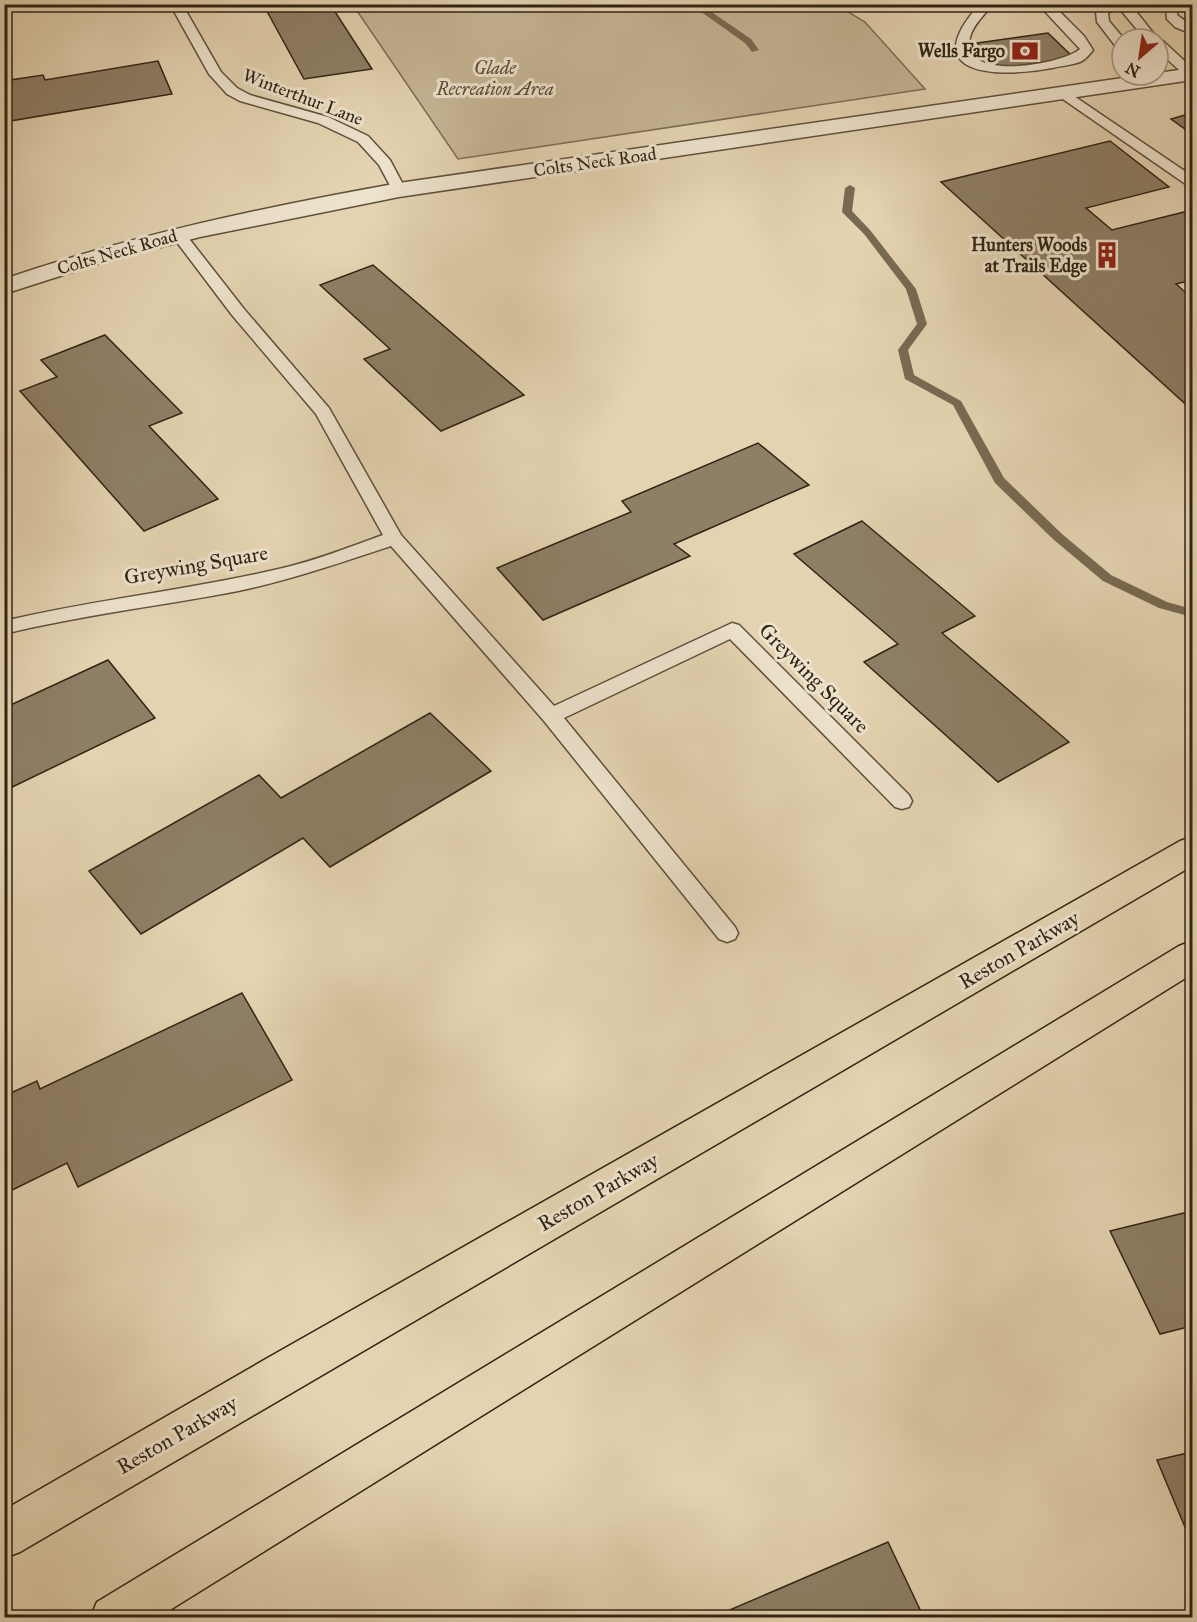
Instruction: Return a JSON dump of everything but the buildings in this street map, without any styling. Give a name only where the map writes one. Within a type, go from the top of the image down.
[{"type":"main road","name":"Reston Parkway","points":[[4,1536],[286,1371],[1192,850]]},
{"type":"main road","points":[[113,1617],[1192,956]]},
{"type":"street","name":"Colts Neck Road","points":[[1170,76],[1192,74]]},
{"type":"street","name":"Colts Neck Road","points":[[4,287],[102,255],[178,234],[299,207],[399,190],[1110,85]]},
{"type":"lane","name":"Winterthur Lane","points":[[176,4],[216,74],[232,91],[245,98],[323,120],[363,139],[385,163],[399,190]]},
{"type":"lane","points":[[987,4],[966,27],[961,46],[968,59],[983,69],[1001,71],[1077,59],[1087,50],[1080,39],[1044,4]]},
{"type":"lane","points":[[1110,30],[1103,22],[1102,12],[1117,4]]},
{"type":"lane","points":[[1123,4],[1142,27]]},
{"type":"lane","points":[[1179,4],[1172,9],[1172,16],[1179,24],[1192,30]]},
{"type":"lane","points":[[1170,55],[1192,74]]},
{"type":"lane","points":[[1062,93],[1192,182]]},
{"type":"lane","points":[[178,234],[238,312],[323,412],[394,538],[551,716],[727,933]]},
{"type":"lane","name":"Greywing Square","points":[[4,628],[104,605],[214,589],[273,577],[394,538]]},
{"type":"lane","name":"Greywing Square","points":[[551,716],[732,630],[902,801]]},
{"type":"green space","name":"Glade Recreation Area","points":[[353,5],[837,5],[865,22],[925,89],[458,159]]},
{"type":"waterway","points":[[694,4],[748,41],[755,50]]},
{"type":"waterway","points":[[850,188],[847,212],[867,232],[911,289],[922,324],[903,350],[909,377],[957,403],[999,480],[1058,537],[1107,578],[1163,605],[1192,613]]},
{"type":"place","name":"Wells Fargo","points":[[1025,51]]},
{"type":"place","name":"Hunters Woods at Trails Edge","points":[[1107,255]]}]
